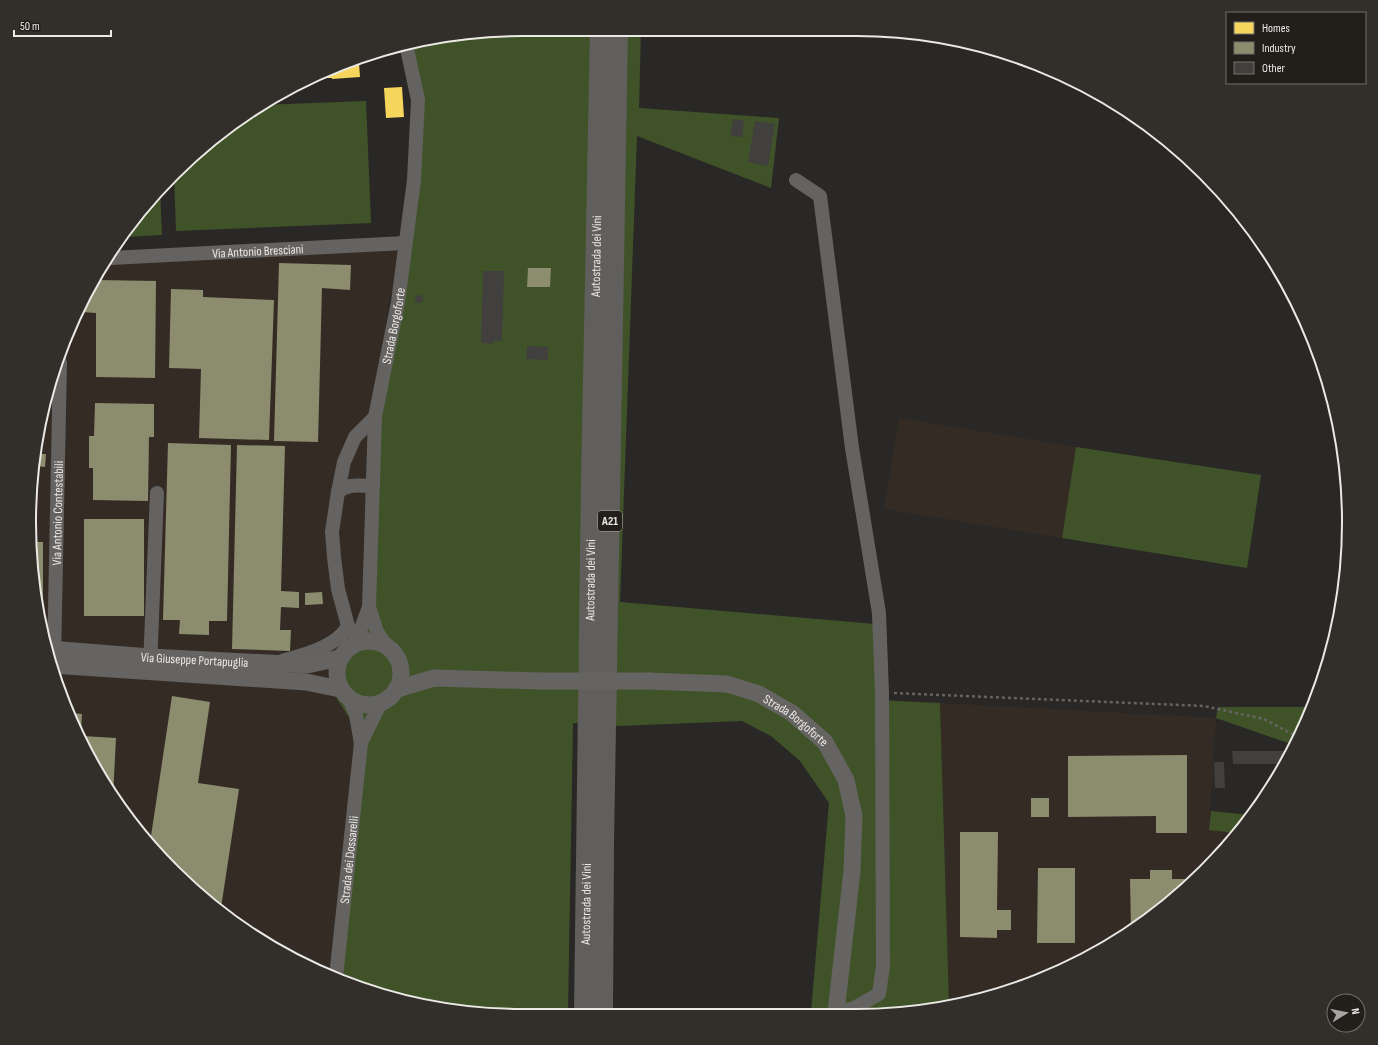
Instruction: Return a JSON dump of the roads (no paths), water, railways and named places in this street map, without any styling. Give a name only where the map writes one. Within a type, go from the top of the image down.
[{"type":"highway","name":"Autostrada dei Vini","points":[[584,1009],[591,472],[600,36]]},
{"type":"highway","name":"Autostrada dei Vini","points":[[603,1009],[604,834],[618,36]]},
{"type":"main road","points":[[368,641],[387,647],[399,662],[401,676],[397,689],[387,700],[380,704],[365,706],[345,695],[336,673],[340,658],[352,645],[368,641]]},
{"type":"main road","name":"Via Giuseppe Portapuglia","points":[[56,657],[150,664],[306,682],[345,695]]},
{"type":"main road","name":"Via Giuseppe Portapuglia","points":[[150,664],[274,663],[307,665],[340,658]]},
{"type":"main road","points":[[399,662],[434,678]]},
{"type":"main road","points":[[397,689],[434,678]]},
{"type":"main road","name":"Strada Borgoforte","points":[[434,678],[493,678],[540,681],[650,681],[727,684],[759,694],[792,713],[825,742],[846,780],[854,816],[852,871],[836,1009]]},
{"type":"street","name":"Strada Borgoforte","points":[[352,645],[359,634],[369,608],[375,416],[398,302],[414,180],[418,100],[407,50]]},
{"type":"street","points":[[796,180],[820,196],[852,448],[879,613],[882,693],[883,966],[879,994],[851,1009]]},
{"type":"street","name":"Via Antonio Bresciani","points":[[114,258],[406,243]]},
{"type":"street","name":"Via Antonio Contestabili","points":[[52,645],[60,374]]},
{"type":"street","points":[[274,663],[321,648],[344,633],[348,626],[338,589],[332,532],[344,462],[355,437],[375,416]]},
{"type":"street","points":[[338,492],[343,487],[373,486]]},
{"type":"street","points":[[150,664],[157,493]]},
{"type":"street","name":"Strada Borgoforte","points":[[369,608],[377,632],[387,647]]},
{"type":"street","name":"Strada dei Dossarelli","points":[[337,972],[361,743],[356,715],[345,695]]},
{"type":"street","name":"Strada dei Dossarelli","points":[[361,743],[380,704]]}]
